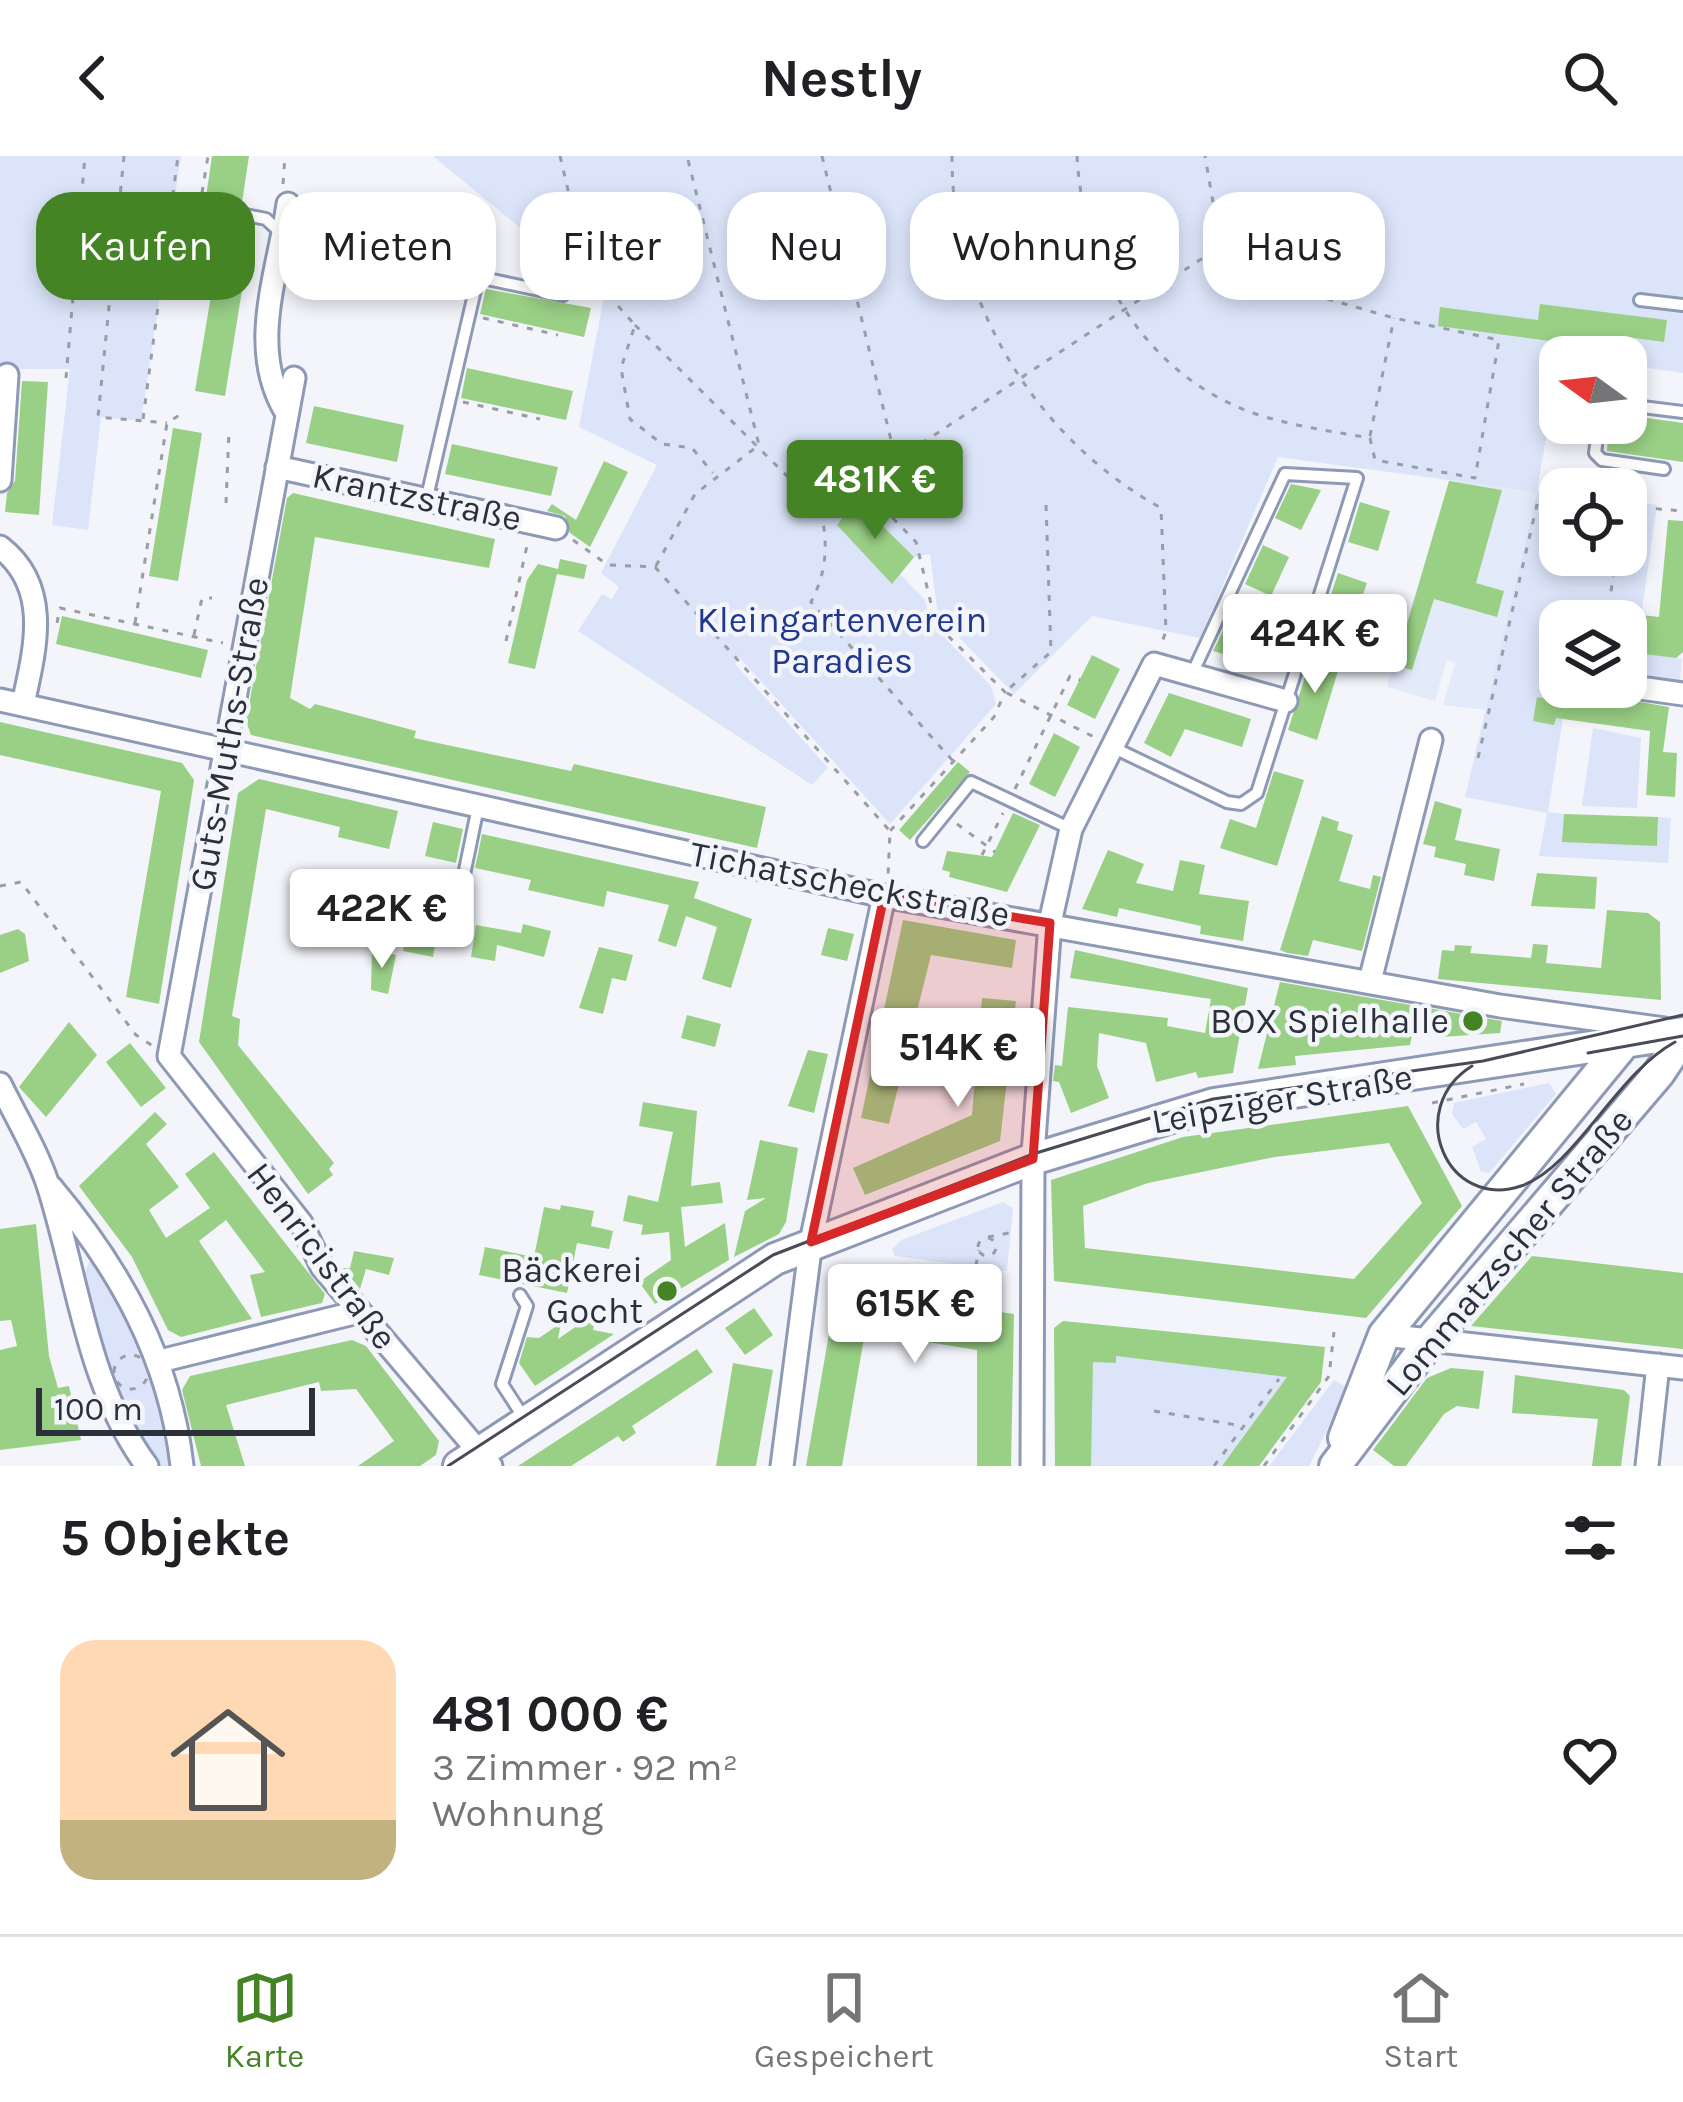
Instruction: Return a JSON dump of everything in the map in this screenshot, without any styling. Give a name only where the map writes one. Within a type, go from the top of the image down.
[{"type":"main road","name":"Leipziger Straße","points":[[477,1462],[728,1287],[811,1242],[1033,1159],[1214,1104],[1683,1034]]},
{"type":"main road","name":"Lommatzscher Straße","points":[[1334,1466],[1430,1341],[1683,1034]]},
{"type":"main road","name":"Lommatzscher Straße","points":[[1334,1466],[1384,1335],[1625,1042]]},
{"type":"street","points":[[279,263],[263,353],[270,386],[286,412]]},
{"type":"street","points":[[0,480],[7,375]]},
{"type":"street","name":"Guts-Muths-Straße","points":[[170,1056],[294,378]]},
{"type":"street","name":"Krantzstraße","points":[[277,467],[556,528]]},
{"type":"street","name":"Tichatscheckstraße","points":[[0,547],[17,560],[29,584],[39,627],[11,702],[884,896],[1683,1034]]},
{"type":"street","points":[[1032,1466],[1033,1159],[1050,922],[1071,829],[1154,664],[1286,701]]},
{"type":"street","points":[[1647,689],[1683,694]]},
{"type":"street","points":[[1370,981],[1431,740]]},
{"type":"street","points":[[782,1466],[809,1287],[811,1242],[884,896]]},
{"type":"street","name":"Henricistraße","points":[[170,1056],[301,1223],[322,1267],[477,1462]]},
{"type":"street","points":[[0,1084],[47,1182],[98,1375],[117,1425],[147,1466]]},
{"type":"street","points":[[47,1182],[104,1250],[160,1361],[182,1466]]},
{"type":"street","points":[[160,1361],[358,1312]]},
{"type":"street","points":[[1384,1335],[1683,1368]]},
{"type":"street","points":[[1647,1466],[1658,1365]]},
{"type":"lane","points":[[427,497],[478,277],[520,286]]},
{"type":"lane","points":[[1640,300],[1683,305]]},
{"type":"lane","points":[[1647,408],[1683,412]]},
{"type":"lane","points":[[1596,444],[1595,453],[1602,460],[1664,470]]},
{"type":"lane","points":[[1112,747],[1241,804],[1257,794],[1357,478],[1286,474],[1192,674]]},
{"type":"lane","points":[[1306,637],[1370,656]]},
{"type":"lane","points":[[923,841],[971,782],[1071,829]]},
{"type":"lane","points":[[460,927],[459,899],[478,805]]},
{"type":"lane","points":[[1490,1202],[1525,1231]]},
{"type":"lane","points":[[520,1295],[526,1306],[502,1384],[528,1424]]},
{"type":"path","points":[[66,378],[85,156]]},
{"type":"path","points":[[124,156],[98,417],[167,423],[181,414]]},
{"type":"path","points":[[143,421],[178,156]]},
{"type":"path","points":[[202,192],[208,156]]},
{"type":"path","points":[[285,156],[281,177],[285,192]]},
{"type":"path","points":[[560,156],[587,272],[795,484],[850,474],[904,455],[1203,257]]},
{"type":"path","points":[[687,156],[759,445]]},
{"type":"path","points":[[822,156],[892,444],[904,455]]},
{"type":"path","points":[[952,156],[954,208],[977,297],[1021,377],[1078,448],[1161,508],[1166,631],[1154,664]]},
{"type":"path","points":[[1077,156],[1087,232],[1124,310],[1175,369],[1208,392],[1288,424],[1370,438]]},
{"type":"path","points":[[1205,156],[1211,192]]},
{"type":"path","points":[[1329,300],[1498,340],[1475,478],[1375,460],[1370,438],[1394,319]]},
{"type":"path","points":[[470,315],[558,335]]},
{"type":"path","points":[[635,325],[621,368],[630,419],[662,444],[692,448],[714,474]]},
{"type":"path","points":[[450,399],[540,419]]},
{"type":"path","points":[[134,624],[167,423]]},
{"type":"path","points":[[226,502],[229,431]]},
{"type":"path","points":[[655,567],[694,494],[714,474],[759,445]]},
{"type":"path","points":[[850,474],[916,542],[936,624],[1005,692],[1112,747]]},
{"type":"path","points":[[813,480],[826,527],[826,560],[811,602],[953,762]]},
{"type":"path","points":[[1478,758],[1539,496]]},
{"type":"path","points":[[884,896],[890,832],[994,717],[1005,692],[1051,652],[1046,505]]},
{"type":"path","points":[[1647,508],[1683,511]]},
{"type":"path","points":[[506,641],[532,522]]},
{"type":"path","points":[[556,528],[608,565],[655,567],[890,832]]},
{"type":"path","points":[[194,637],[202,598],[212,598]]},
{"type":"path","points":[[56,628],[60,608],[246,648]]},
{"type":"path","points":[[982,855],[1070,676],[1080,680]]},
{"type":"path","points":[[1032,754],[1041,759]]},
{"type":"path","points":[[944,815],[994,852]]},
{"type":"path","points":[[996,826],[1005,830]]},
{"type":"path","points":[[0,886],[21,882],[136,1035],[170,1056]]},
{"type":"path","points":[[1432,1103],[1543,1080]]},
{"type":"path","points":[[986,1237],[1031,1230]]},
{"type":"path","points":[[979,1250],[989,1256],[997,1250],[995,1240],[986,1237]]},
{"type":"path","points":[[970,1295],[986,1237]]},
{"type":"path","points":[[1264,1466],[1329,1376],[1334,1332]]},
{"type":"path","points":[[124,1356],[146,1363],[147,1379],[139,1388],[123,1388],[115,1380],[115,1365],[124,1356]]},
{"type":"path","points":[[1214,1466],[1280,1379]]},
{"type":"path","points":[[1154,1411],[1244,1426]]},
{"type":"highlighted area","points":[[884,896],[1050,923],[1033,1159],[811,1242]]},
{"type":"shaded area","points":[[1450,480],[1537,491],[1486,710],[1443,705],[1455,663],[1447,660],[1435,701],[1387,687]]},
{"type":"green space","points":[[0,156],[181,156],[176,192],[36,192],[36,300],[159,300],[141,421],[101,417],[88,530],[52,525],[70,369],[0,369]]},
{"type":"green space","name":"Kleingartenverein Paradies","points":[[433,156],[1683,156],[1683,373],[1647,368],[1647,336],[1539,336],[1539,444],[1545,444],[1537,491],[1539,576],[1647,576],[1643,600],[1539,600],[1539,708],[1565,708],[1548,812],[1564,814],[1563,842],[1657,845],[1658,817],[1671,818],[1668,863],[1539,856],[1547,813],[1465,797],[1537,492],[1278,457],[1200,638],[1092,616],[1014,694],[938,616],[930,554],[914,557],[900,574],[925,600],[931,623],[991,686],[996,704],[890,824],[738,656],[735,664],[828,768],[812,785],[578,631],[602,594],[612,599],[619,587],[601,573],[657,465],[579,427],[603,300],[703,300],[703,192],[520,192],[520,228],[496,208],[496,192],[477,192]]},
{"type":"green space","points":[[1647,504],[1657,505],[1647,575]]},
{"type":"green space","points":[[1647,654],[1682,659],[1680,680],[1647,675]]},
{"type":"green space","points":[[1593,728],[1641,738],[1637,808],[1582,806]]},
{"type":"green space","points":[[1549,1083],[1556,1094],[1489,1173],[1481,1171],[1472,1147],[1486,1139],[1476,1122],[1463,1129],[1452,1114],[1454,1103]]},
{"type":"green space","points":[[1003,1202],[1013,1208],[1007,1271],[895,1256],[892,1249],[901,1240]]},
{"type":"green space","points":[[90,1260],[105,1272],[132,1321],[175,1466],[156,1466],[124,1423],[81,1282]]},
{"type":"green space","points":[[1116,1356],[1278,1376],[1294,1373],[1222,1466],[1091,1466],[1090,1370],[1093,1362]]},
{"type":"green space","points":[[1334,1380],[1346,1387],[1344,1396],[1309,1466],[1269,1466]]},
{"type":"building","points":[[212,156],[249,156],[244,192],[207,192]]},
{"type":"building","points":[[496,291],[520,295],[520,300],[591,308],[584,337],[480,314],[483,300],[496,300]]},
{"type":"building","points":[[210,300],[240,300],[225,396],[195,391]]},
{"type":"building","points":[[1540,304],[1667,320],[1664,342],[1647,336],[1539,339],[1438,326],[1440,307],[1538,320]]},
{"type":"building","points":[[467,368],[573,391],[566,420],[461,398]]},
{"type":"building","points":[[22,381],[48,382],[39,515],[5,512],[7,493],[15,481]]},
{"type":"building","points":[[314,406],[404,425],[397,462],[306,443]]},
{"type":"building","points":[[1647,418],[1683,423],[1683,462],[1607,451],[1608,444],[1647,444]]},
{"type":"building","points":[[173,428],[202,433],[178,581],[149,576]]},
{"type":"building","points":[[452,444],[558,467],[551,496],[445,474]]},
{"type":"building","points":[[604,461],[628,472],[590,547],[570,533],[565,516],[547,511],[552,504],[576,520]]},
{"type":"building","points":[[1449,481],[1502,490],[1476,583],[1504,591],[1497,617],[1434,599],[1412,670],[1395,665]]},
{"type":"building","points":[[1291,484],[1321,490],[1301,530],[1275,518]]},
{"type":"building","points":[[293,493],[495,539],[489,568],[315,537],[290,698],[310,709],[315,704],[416,731],[414,738],[571,771],[574,764],[766,807],[757,848],[251,735],[246,721],[287,498]]},
{"type":"building","points":[[856,500],[914,557],[892,584],[837,525]]},
{"type":"building","points":[[1360,502],[1390,511],[1378,551],[1348,542]]},
{"type":"building","points":[[1668,520],[1683,521],[1683,652],[1676,658],[1647,654],[1647,616],[1659,617]]},
{"type":"building","points":[[1263,545],[1289,557],[1271,596],[1245,584]]},
{"type":"building","points":[[560,559],[587,565],[584,579],[557,574],[535,669],[508,663],[527,580],[538,564],[558,569]]},
{"type":"building","points":[[1338,573],[1367,583],[1353,622],[1325,613]]},
{"type":"building","points":[[62,616],[208,650],[201,678],[56,644]]},
{"type":"building","points":[[1226,625],[1268,638],[1259,665],[1213,651]]},
{"type":"building","points":[[1313,652],[1341,661],[1317,740],[1288,730]]},
{"type":"building","points":[[1092,655],[1120,669],[1095,719],[1067,705]]},
{"type":"building","points":[[1169,693],[1251,719],[1242,747],[1185,729],[1171,757],[1144,743]]},
{"type":"building","points":[[1537,697],[1539,708],[1647,708],[1647,703],[1669,707],[1663,752],[1677,753],[1675,797],[1646,795],[1650,731],[1556,718],[1554,725],[1533,721]]},
{"type":"building","points":[[0,722],[182,763],[194,780],[159,1004],[126,997],[161,791],[0,755]]},
{"type":"building","points":[[1054,733],[1080,747],[1055,797],[1029,784]]},
{"type":"building","points":[[958,762],[970,772],[910,840],[899,830]]},
{"type":"building","points":[[1274,771],[1304,780],[1277,866],[1220,848],[1230,819],[1256,828]]},
{"type":"building","points":[[259,779],[398,811],[389,849],[338,837],[340,827],[266,809],[232,1016],[240,1019],[238,1045],[334,1163],[329,1169],[333,1175],[308,1194],[199,1042],[238,793]]},
{"type":"building","points":[[1435,801],[1462,809],[1455,840],[1500,849],[1494,881],[1464,875],[1466,864],[1434,857],[1436,847],[1423,844]]},
{"type":"building","points":[[1013,813],[1040,825],[1007,892],[949,877],[950,872],[942,870],[947,851],[992,857]]},
{"type":"building","points":[[1564,814],[1658,817],[1657,846],[1562,842]]},
{"type":"building","points":[[1322,816],[1339,822],[1337,830],[1353,835],[1339,881],[1370,889],[1373,875],[1381,877],[1362,951],[1313,940],[1308,956],[1287,953],[1280,950]]},
{"type":"building","points":[[433,822],[463,829],[456,863],[425,856]]},
{"type":"building","points":[[482,834],[699,882],[694,898],[752,919],[731,988],[702,979],[717,927],[686,916],[676,947],[658,941],[669,905],[607,891],[604,907],[528,890],[531,880],[475,868]]},
{"type":"building","points":[[1108,850],[1144,864],[1136,883],[1173,891],[1180,860],[1205,865],[1199,894],[1249,901],[1243,941],[1200,934],[1201,926],[1119,908],[1117,917],[1082,909]]},
{"type":"building","points":[[1537,873],[1597,877],[1595,909],[1531,906]]},
{"type":"building","points":[[1607,910],[1648,913],[1660,922],[1661,1000],[1438,979],[1442,950],[1454,951],[1455,945],[1472,946],[1470,953],[1531,958],[1533,944],[1548,945],[1546,963],[1601,968]]},
{"type":"building","points":[[903,920],[1016,940],[1012,968],[931,955],[889,1124],[861,1118]]},
{"type":"building","points":[[409,921],[438,927],[433,957],[403,951]]},
{"type":"building","points":[[523,924],[551,931],[544,957],[497,945],[495,961],[471,957],[476,925],[521,933]]},
{"type":"building","points":[[828,928],[854,934],[847,961],[821,955]]},
{"type":"building","points":[[18,929],[25,934],[29,961],[0,973],[0,935]]},
{"type":"building","points":[[599,947],[633,955],[626,981],[612,978],[603,1014],[579,1008]]},
{"type":"building","points":[[372,949],[396,955],[388,994],[371,990]]},
{"type":"building","points":[[1075,950],[1248,988],[1233,1073],[1198,1078],[1196,1072],[1156,1082],[1146,1043],[1099,1033],[1097,1066],[1109,1098],[1071,1113],[1059,1082],[1053,1081],[1055,1065],[1062,1066],[1068,1007],[1168,1018],[1167,1026],[1205,1033],[1211,999],[1070,978]]},
{"type":"building","points":[[1280,982],[1502,1021],[1500,1033],[1441,1037],[1443,1025],[1415,1020],[1410,1045],[1295,1056],[1296,1065],[1258,1069]]},
{"type":"building","points":[[982,998],[1016,1001],[1000,1141],[865,1195],[853,1168],[972,1115]]},
{"type":"building","points":[[687,1015],[721,1024],[715,1047],[681,1038]]},
{"type":"building","points":[[69,1022],[97,1055],[46,1117],[19,1087]]},
{"type":"building","points":[[130,1043],[166,1088],[141,1107],[106,1062]]},
{"type":"building","points":[[808,1050],[828,1054],[814,1113],[788,1106]]},
{"type":"building","points":[[643,1102],[697,1111],[691,1186],[720,1182],[723,1203],[681,1207],[685,1247],[725,1223],[729,1260],[655,1304],[639,1282],[671,1260],[669,1232],[641,1235],[643,1225],[623,1221],[628,1195],[658,1202],[673,1132],[639,1126]]},
{"type":"building","points":[[1408,1106],[1462,1206],[1366,1318],[1054,1281],[1051,1180],[1183,1137]],"holes":[[[1389,1143],[1422,1203],[1354,1279],[1085,1248],[1083,1206],[1148,1183],[1275,1157]]]},
{"type":"building","points":[[155,1112],[167,1124],[146,1144],[179,1187],[149,1210],[166,1238],[210,1208],[185,1174],[214,1152],[325,1294],[322,1303],[261,1317],[250,1275],[265,1272],[226,1220],[199,1241],[252,1319],[181,1337],[168,1330],[132,1257],[79,1186]]},
{"type":"building","points":[[760,1140],[798,1148],[786,1222],[779,1234],[734,1257],[745,1211],[766,1198],[747,1200]]},
{"type":"building","points":[[561,1205],[594,1211],[591,1226],[613,1231],[609,1249],[577,1243],[567,1293],[479,1275],[485,1247],[534,1257],[544,1207],[560,1210]]},
{"type":"building","points":[[36,1224],[49,1356],[58,1388],[69,1386],[81,1440],[0,1450],[0,1350],[17,1346],[11,1320],[0,1321],[0,1229]]},
{"type":"building","points":[[354,1251],[394,1258],[389,1275],[366,1269],[360,1289],[343,1268],[350,1268]]},
{"type":"building","points":[[1532,1256],[1683,1273],[1683,1349],[1471,1326]]},
{"type":"building","points":[[837,1288],[1014,1314],[1011,1466],[977,1466],[977,1350],[865,1332],[842,1466],[806,1466]]},
{"type":"building","points":[[754,1308],[773,1335],[745,1355],[725,1328]]},
{"type":"building","points":[[597,1312],[593,1330],[614,1334],[535,1386],[519,1363],[527,1337],[539,1338],[561,1323],[558,1339]]},
{"type":"building","points":[[1063,1321],[1325,1347],[1321,1382],[1259,1466],[1222,1466],[1287,1377],[1116,1356],[1116,1363],[1093,1362],[1091,1466],[1055,1466],[1054,1328]]},
{"type":"building","points":[[352,1340],[366,1346],[439,1441],[436,1455],[420,1466],[358,1466],[394,1441],[356,1389],[321,1391],[319,1382],[226,1405],[245,1466],[201,1466],[182,1390],[190,1376]]},
{"type":"building","points":[[697,1349],[713,1372],[632,1426],[636,1433],[623,1442],[618,1436],[571,1466],[518,1466]]},
{"type":"building","points":[[733,1363],[773,1370],[756,1466],[716,1466]]},
{"type":"building","points":[[1451,1368],[1484,1371],[1479,1409],[1457,1406],[1444,1414],[1406,1466],[1394,1466],[1373,1450],[1427,1378]]},
{"type":"building","points":[[1515,1375],[1624,1390],[1630,1396],[1621,1466],[1592,1466],[1598,1419],[1512,1413]]},
{"type":"tram line","points":[[448,1466],[773,1255],[1033,1154],[1213,1099],[1483,1061],[1683,1015]]},
{"type":"tram line","points":[[1588,1053],[1683,1036]]},
{"type":"tram line","points":[[1472,1066],[1452,1084],[1440,1106],[1438,1129],[1443,1151],[1455,1170],[1472,1184],[1495,1190],[1521,1186],[1541,1176],[1634,1075],[1675,1042]]},
{"type":"place","name":"BOX Spielhalle","points":[[1473,1021]]},
{"type":"place","name":"Bäckerei Gocht","points":[[667,1291]]}]
